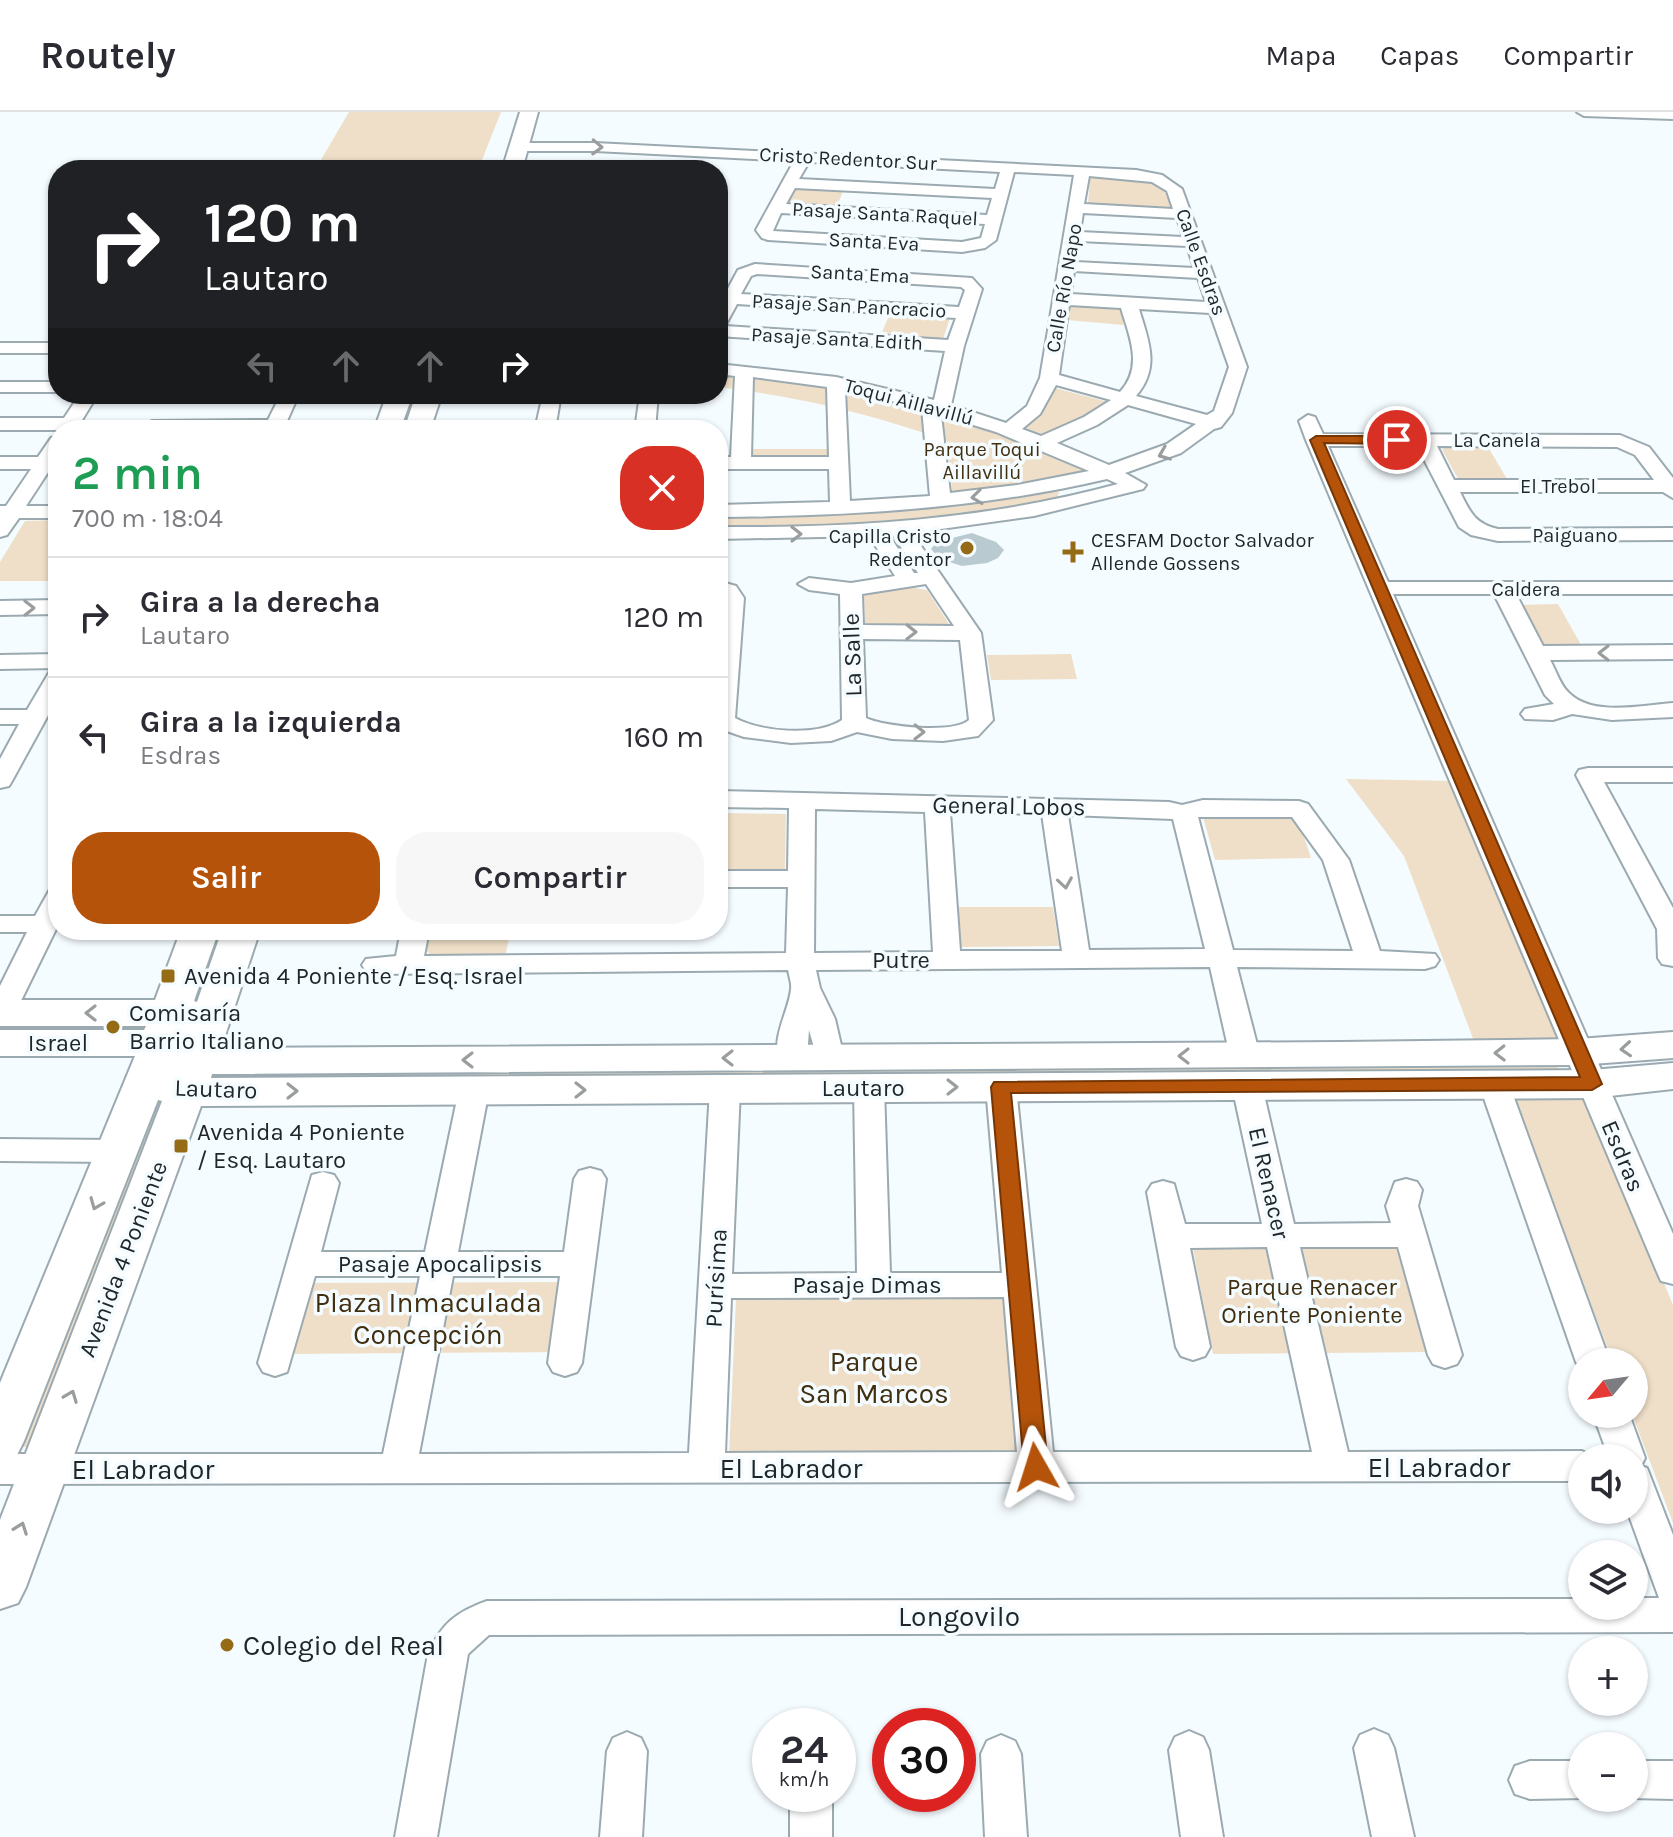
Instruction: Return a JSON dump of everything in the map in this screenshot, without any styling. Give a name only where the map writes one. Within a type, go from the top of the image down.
[{"type":"street","points":[[515,160],[529,112]]},
{"type":"street","points":[[1584,112],[1673,115]]},
{"type":"street","name":"Cristo Redentor Sur","points":[[519,147],[595,147],[727,159],[804,157],[1082,171]]},
{"type":"street","points":[[776,208],[804,157]]},
{"type":"street","points":[[994,220],[1008,168]]},
{"type":"street","name":"Calle Río Napo","points":[[1082,171],[1049,378],[1214,423]]},
{"type":"street","name":"Calle Esdras","points":[[1082,171],[1136,174],[1163,181],[1174,189],[1218,308],[1238,374],[1227,406],[1214,423]]},
{"type":"street","points":[[790,183],[1001,194]]},
{"type":"street","name":"Pasaje Santa Raquel","points":[[776,208],[994,220]]},
{"type":"street","name":"Santa Eva","points":[[776,208],[764,230],[768,235],[962,247],[979,245],[988,240],[994,220]]},
{"type":"street","points":[[1077,208],[1184,214]]},
{"type":"street","points":[[1072,236],[1194,242]]},
{"type":"street","points":[[1067,266],[1205,273]]},
{"type":"street","name":"Santa Ema","points":[[733,299],[744,273],[750,270],[941,278],[970,283],[974,289],[966,313]]},
{"type":"street","points":[[728,307],[733,299]]},
{"type":"street","name":"Pasaje San Pancracio","points":[[733,299],[966,313]]},
{"type":"street","points":[[1061,299],[1218,308]]},
{"type":"street","points":[[1041,443],[1125,400],[1140,378],[1143,360],[1129,303]]},
{"type":"street","points":[[941,501],[936,407],[966,313]]},
{"type":"street","name":"Pasaje Santa Edith","points":[[728,332],[955,346]]},
{"type":"street","points":[[0,348],[48,348]]},
{"type":"street","name":"Toqui Aillavillú","points":[[728,370],[836,382],[936,407],[1041,443],[1136,485],[1066,504]]},
{"type":"street","points":[[741,463],[744,371]]},
{"type":"street","points":[[1006,430],[1025,420],[1038,408],[1049,378]]},
{"type":"street","points":[[836,382],[840,509]]},
{"type":"street","points":[[0,387],[48,387]]},
{"type":"street","points":[[728,511],[840,509],[941,501],[1050,485],[1108,472],[1176,450],[1214,423]]},
{"type":"street","points":[[1626,423],[1634,436],[1630,444],[1642,451],[1671,489]]},
{"type":"street","points":[[0,424],[48,426]]},
{"type":"street","name":"La Canela","points":[[1312,430],[1424,440],[1615,441],[1630,444]]},
{"type":"street","name":"Esdras","points":[[1312,430],[1673,1272]]},
{"type":"street","points":[[1424,440],[1447,486]]},
{"type":"street","points":[[0,531],[6,512],[48,457]]},
{"type":"street","points":[[0,463],[44,463]]},
{"type":"street","points":[[728,463],[839,463]]},
{"type":"street","points":[[728,533],[807,534],[875,529],[992,517],[1066,504],[1070,499],[1068,493],[1050,485]]},
{"type":"street","name":"El Trebol","points":[[1447,486],[1671,489]]},
{"type":"street","name":"Paiguano","points":[[1447,486],[1477,540],[1498,535],[1673,534]]},
{"type":"street","points":[[6,512],[48,512]]},
{"type":"street","points":[[728,726],[748,732],[824,735],[841,731],[854,722],[877,731],[957,733],[973,729],[981,720],[970,633],[898,527]]},
{"type":"street","points":[[875,529],[908,580]]},
{"type":"street","points":[[809,584],[851,589],[932,577]]},
{"type":"street","name":"Caldera","points":[[1380,588],[1673,588]]},
{"type":"street","name":"La Salle","points":[[851,589],[854,722]]},
{"type":"street","points":[[1502,589],[1557,695],[1571,706],[1593,712],[1673,710]]},
{"type":"street","points":[[728,591],[733,598],[728,650]]},
{"type":"street","points":[[0,608],[48,607]]},
{"type":"street","points":[[852,632],[970,633]]},
{"type":"street","points":[[1535,653],[1673,652]]},
{"type":"street","points":[[0,662],[48,661]]},
{"type":"street","points":[[0,781],[48,695]]},
{"type":"street","points":[[1533,714],[1553,713],[1571,706]]},
{"type":"street","points":[[0,717],[36,717]]},
{"type":"street","points":[[1672,958],[1672,929],[1588,775],[1673,775]]},
{"type":"street","name":"General Lobos","points":[[728,799],[1169,810],[1182,813],[1203,808],[1299,809],[1336,860],[1370,961]]},
{"type":"street","points":[[802,801],[803,974],[795,1023],[810,1058]]},
{"type":"street","points":[[937,804],[947,960]]},
{"type":"street","points":[[1054,807],[1077,959]]},
{"type":"street","name":"El Renacer","points":[[1182,813],[1188,820],[1221,958],[1333,1467]]},
{"type":"street","points":[[728,879],[801,879]]},
{"type":"street","points":[[0,1023],[48,918]]},
{"type":"street","points":[[0,924],[45,924]]},
{"type":"street","name":"Avenida 4 Poniente","points":[[0,1587],[22,1469],[171,1058],[198,940]]},
{"type":"street","name":"Avenida 4 Poniente","points":[[0,1441],[117,1151],[171,1058],[209,1021],[237,940]]},
{"type":"street","points":[[408,964],[413,940]]},
{"type":"street","name":"Putre","points":[[376,965],[803,974],[947,960],[1425,960]]},
{"type":"street","name":"Israel","points":[[0,1023],[171,1058]]},
{"type":"street","name":"Lautaro","points":[[1344,1070],[1494,1084],[1585,1068],[1673,1045]]},
{"type":"street","name":"Lautaro","points":[[171,1058],[474,1090],[526,1075],[810,1058],[1246,1071],[1585,1068],[1673,1076]]},
{"type":"street","name":"Lautaro","points":[[171,1058],[526,1075],[725,1089],[1001,1087],[1246,1071]]},
{"type":"street","points":[[1494,1084],[1588,1348]]},
{"type":"street","points":[[1001,1087],[1036,1467]]},
{"type":"street","points":[[869,1088],[874,1285]]},
{"type":"street","name":"Purísima","points":[[706,1468],[725,1089]]},
{"type":"street","points":[[398,1469],[474,1090]]},
{"type":"street","points":[[0,1150],[117,1151]]},
{"type":"street","points":[[565,1363],[590,1179]]},
{"type":"street","points":[[275,1363],[323,1183]]},
{"type":"street","points":[[1406,1190],[1402,1206],[1445,1355]]},
{"type":"street","points":[[1163,1192],[1193,1347]]},
{"type":"street","points":[[1172,1236],[1410,1235]]},
{"type":"street","name":"Pasaje Apocalipsis","points":[[301,1264],[579,1264]]},
{"type":"street","name":"Pasaje Dimas","points":[[715,1286],[1019,1285]]},
{"type":"street","name":"El Labrador","points":[[22,1469],[1568,1466]]},
{"type":"street","points":[[1648,1517],[1673,1587]]},
{"type":"street","name":"Longovilo","points":[[416,1837],[451,1644],[465,1628],[487,1618],[1673,1615]]},
{"type":"street","points":[[1374,1748],[1393,1837]]},
{"type":"street","points":[[1189,1750],[1202,1837]]},
{"type":"street","points":[[621,1837],[627,1751]]},
{"type":"street","points":[[1001,1754],[1006,1837]]},
{"type":"street","points":[[1530,1780],[1568,1780]]},
{"type":"street","points":[[1648,1780],[1673,1780]]},
{"type":"street","points":[[811,1812],[811,1837]]},
{"type":"green space","points":[[349,112],[501,112],[482,160],[321,160]]},
{"type":"green space","points":[[1090,176],[1151,182],[1165,192],[1172,210],[1088,205]]},
{"type":"green space","points":[[796,187],[844,189],[836,208],[787,206]]},
{"type":"green space","points":[[1068,303],[1123,307],[1123,325],[1067,320]]},
{"type":"green space","points":[[891,311],[951,315],[942,342],[880,337]]},
{"type":"green space","name":"Parque Toqui Aillavillú","points":[[728,373],[829,388],[919,407],[1081,466],[1084,473],[960,495],[952,490],[947,441],[834,407],[728,389]]},
{"type":"green space","points":[[1051,387],[1112,403],[1045,435],[1023,427],[1043,412]]},
{"type":"green space","points":[[1447,446],[1488,447],[1510,484],[1460,482],[1442,450]]},
{"type":"green space","points":[[753,449],[832,449],[832,461],[752,461]]},
{"type":"green space","points":[[1052,489],[1059,492],[1056,502],[973,515],[858,527],[728,529],[728,516],[862,512]]},
{"type":"green space","points":[[48,520],[48,581],[0,581],[0,562],[25,521]]},
{"type":"green space","points":[[910,587],[927,590],[951,627],[865,624],[864,594]]},
{"type":"green space","points":[[1558,604],[1584,650],[1542,649],[1517,605]]},
{"type":"green space","points":[[1071,654],[1077,679],[991,680],[987,655]]},
{"type":"green space","points":[[1346,779],[1454,781],[1566,1041],[1474,1041],[1404,856]]},
{"type":"green space","points":[[728,813],[786,814],[785,871],[728,873]]},
{"type":"green space","points":[[1297,816],[1311,858],[1215,860],[1203,817]]},
{"type":"green space","points":[[954,907],[1053,907],[1059,946],[958,947]]},
{"type":"green space","points":[[426,940],[509,940],[505,957],[432,957],[424,947]]},
{"type":"green space","points":[[1553,1060],[1561,1074],[214,1085],[218,1071]]},
{"type":"green space","points":[[1588,1097],[1673,1305],[1673,1523],[1648,1457],[1648,1444],[1643,1444],[1637,1428],[1648,1428],[1648,1348],[1608,1348],[1513,1098]]},
{"type":"green space","points":[[147,1108],[169,1112],[39,1447],[14,1447]]},
{"type":"green space","name":"Parque Renacer Oriente Poniente","points":[[1400,1247],[1432,1352],[1213,1354],[1193,1249]]},
{"type":"green space","name":"Plaza Inmaculada Concepción","points":[[568,1282],[560,1352],[288,1354],[306,1283]]},
{"type":"green space","name":"Parque San Marcos","points":[[1008,1297],[1022,1455],[729,1456],[736,1298]]},
{"type":"building","name":"Capilla Cristo Redentor","points":[[972,533],[996,542],[1004,550],[998,558],[987,563],[962,566],[940,559],[931,549],[940,537],[948,539]]},
{"type":"place","name":"Capilla Cristo Redentor","points":[[967,548]]},
{"type":"place","name":"CESFAM Doctor Salvador Allende Gossens","points":[[1073,552]]},
{"type":"place","name":"Avenida 4 Poniente / Esq. Israel","points":[[168,976]]},
{"type":"place","name":"Comisaría Barrio Italiano","points":[[113,1027]]},
{"type":"place","name":"Avenida 4 Poniente / Esq. Lautaro","points":[[181,1146]]},
{"type":"place","name":"Colegio del Real","points":[[227,1645]]},
{"type":"route","points":[[1036,1467],[1001,1087],[1592,1084],[1316,440],[1397,440]]}]
